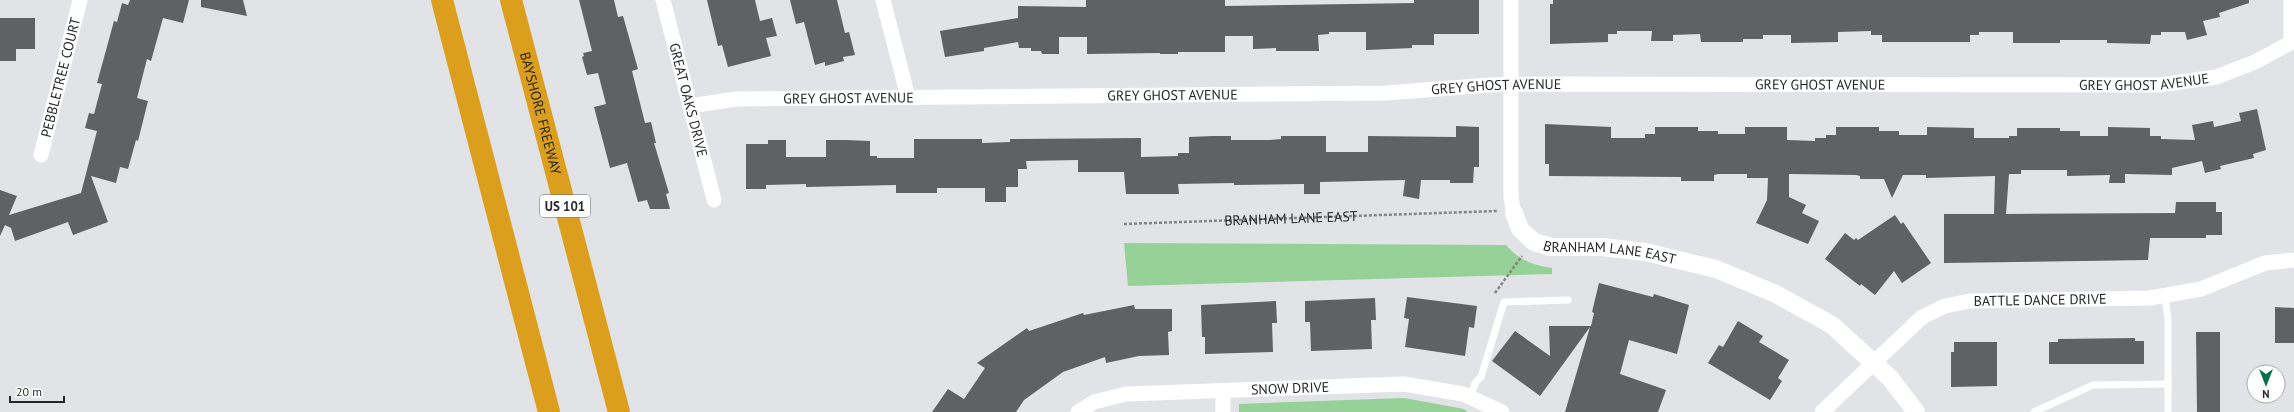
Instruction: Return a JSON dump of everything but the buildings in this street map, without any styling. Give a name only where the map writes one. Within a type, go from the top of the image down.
[{"type":"highway","points":[[442,0],[549,412]]},
{"type":"highway","name":"BAYSHORE FREEWAY","points":[[511,0],[619,412]]},
{"type":"street","name":"PEBBLETREE COURT","points":[[41,154],[80,0]]},
{"type":"street","name":"GREAT OAKS DRIVE","points":[[663,0],[714,200]]},
{"type":"street","points":[[883,0],[908,97]]},
{"type":"street","points":[[1511,0],[1511,198],[1514,213]]},
{"type":"street","points":[[2291,0],[2292,41]]},
{"type":"street","name":"GREY GHOST AVENUE","points":[[690,106],[736,99],[1386,93],[1512,84],[2159,85],[2216,77],[2255,62],[2292,41]]},
{"type":"street","name":"BRANHAM LANE EAST","points":[[1514,213],[1520,229],[1534,242],[1552,247],[1602,247],[1645,252],[1716,269],[1776,294],[1832,325],[1890,378],[1916,412]]},
{"type":"street","name":"BATTLE DANCE DRIVE","points":[[1822,412],[1922,317],[1945,306],[1970,301],[2142,299],[2165,296],[2201,288],[2265,263],[2294,260]]},
{"type":"street","name":"SNOW DRIVE","points":[[1078,412],[1094,402],[1126,394],[1404,384],[1470,396],[1502,412]]},
{"type":"street","points":[[1223,391],[1223,412]]},
{"type":"lane","points":[[2165,296],[2168,320],[2168,412]]},
{"type":"lane","points":[[1470,396],[1476,382],[1481,377],[1504,302],[1568,300]]},
{"type":"lane","points":[[2034,412],[2093,385],[2168,384]]},
{"type":"path","name":"BRANHAM LANE EAST","points":[[1124,224],[1492,210],[1514,213]]},
{"type":"path","points":[[1494,294],[1522,256]]},
{"type":"green space","points":[[1124,243],[1506,245],[1521,258],[1527,261],[1552,268],[1552,274],[1128,286]]},
{"type":"green space","points":[[1404,398],[1464,409],[1468,412],[1239,412],[1239,404]]}]
